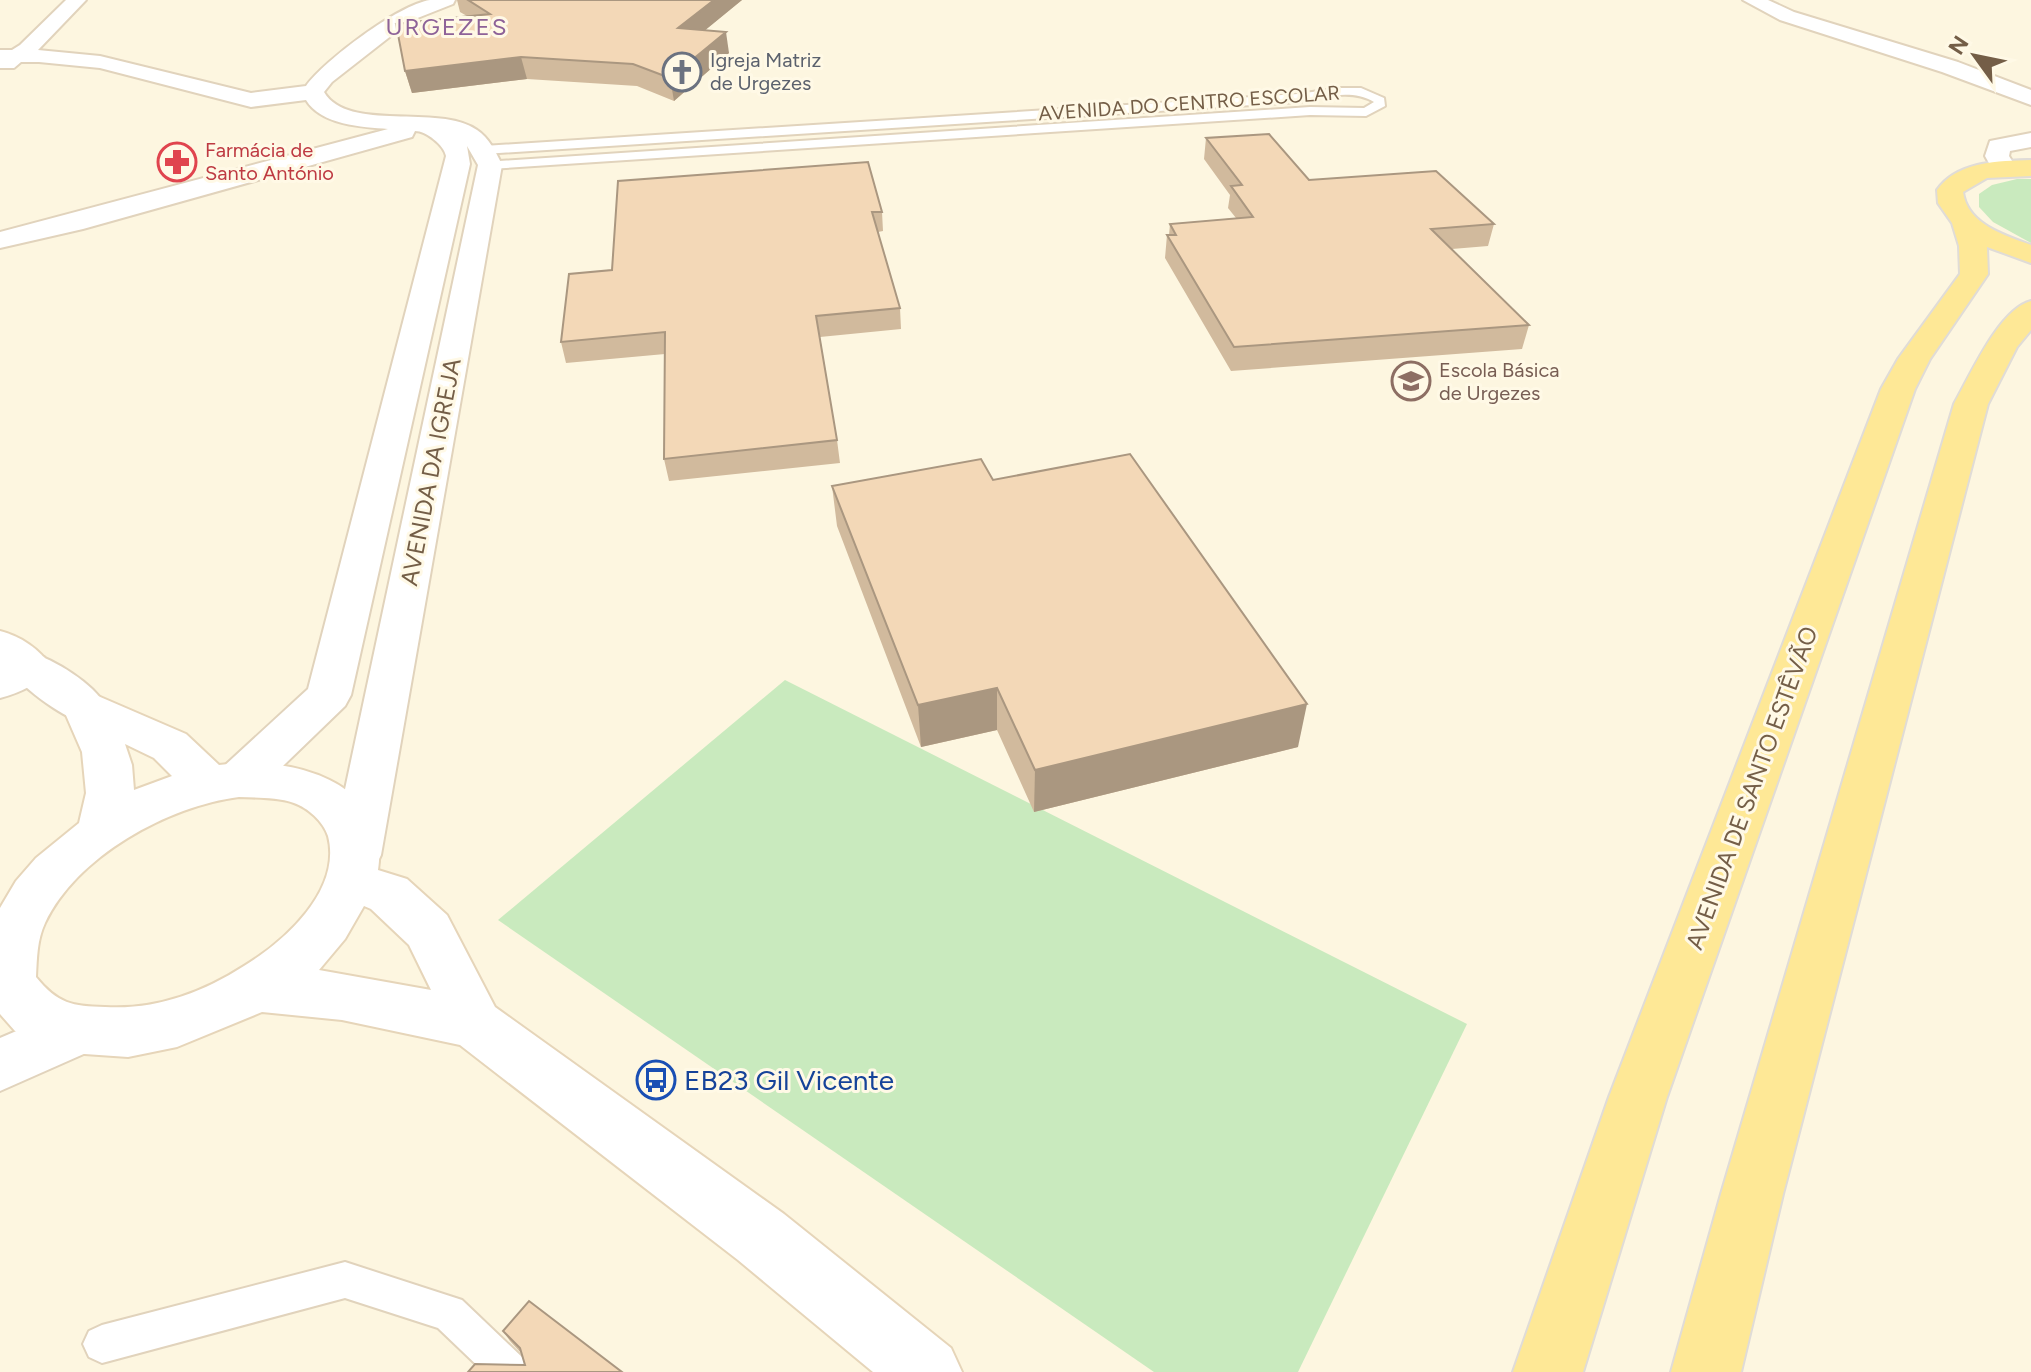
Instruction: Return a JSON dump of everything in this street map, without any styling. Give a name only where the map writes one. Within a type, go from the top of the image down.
[{"type":"main road","name":"AVENIDA DE SANTO ESTÊVÃO","points":[[1548,1372],[1638,1097],[1888,415],[1914,359],[1974,274],[1973,246],[1964,220],[1953,209],[1950,190],[1968,176],[2018,168]]},
{"type":"main road","points":[[1964,220],[1984,234],[2031,255]]},
{"type":"main road","points":[[1706,1372],[1752,1194],[1971,404],[2003,344],[2031,310]]},
{"type":"street","points":[[6,59],[77,0]]},
{"type":"street","points":[[6,59],[100,62],[257,108],[313,92],[324,77],[417,6],[446,0]]},
{"type":"street","points":[[1752,0],[1787,16],[1950,67],[2031,98]]},
{"type":"street","points":[[313,92],[320,105],[361,119],[456,128],[475,140],[487,157]]},
{"type":"street","points":[[2,241],[430,126]]},
{"type":"street","name":"AVENIDA DA IGREJA","points":[[224,782],[329,695],[460,154],[456,145],[430,126]]},
{"type":"street","points":[[2018,168],[1997,156],[1999,146],[2031,140]]},
{"type":"street","points":[[247,173],[260,143]]},
{"type":"street","name":"AVENIDA DA IGREJA","points":[[75,1031],[132,1032],[194,1017],[255,988],[299,955],[332,918],[354,868],[487,157]]},
{"type":"street","points":[[10,665],[84,706],[170,746],[224,782]]},
{"type":"street","points":[[84,706],[111,763],[112,800],[101,829]]},
{"type":"street","points":[[75,1031],[32,1013],[9,981],[5,944],[27,899],[59,862],[101,829],[154,801],[224,782],[286,782],[324,796],[348,821],[354,868],[389,894],[428,930],[475,1024]]},
{"type":"street","points":[[255,988],[342,996],[475,1024],[761,1237],[927,1372]]},
{"type":"street","points":[[0,1065],[75,1031]]},
{"type":"lane","name":"AVENIDA DO CENTRO ESCOLAR","points":[[1336,91],[1366,94],[1380,101],[1379,106],[1366,112],[1310,111],[487,157],[1289,98],[1336,91]]},
{"type":"lane","points":[[102,1344],[345,1280],[449,1313],[511,1372]]},
{"type":"green space","points":[[2031,179],[2031,243],[1993,222],[1979,207],[1979,194],[1992,185]]},
{"type":"green space","points":[[785,680],[1467,1024],[1298,1372],[1154,1372],[498,920]]},
{"type":"building","points":[[468,0],[714,0],[678,28],[726,32],[670,78],[633,64],[521,57],[405,71],[396,24],[490,14]]},
{"type":"building","points":[[1269,134],[1309,180],[1436,171],[1494,224],[1431,229],[1529,325],[1234,347],[1167,235],[1176,235],[1170,224],[1253,217],[1231,186],[1242,185],[1206,138]]},
{"type":"building","points":[[868,162],[882,212],[872,212],[900,308],[816,316],[837,440],[664,459],[665,332],[561,342],[569,274],[612,270],[618,181]]},
{"type":"building","points":[[1130,454],[1307,704],[1035,770],[997,688],[918,705],[832,486],[981,459],[993,480]]},
{"type":"building","points":[[529,1301],[622,1372],[468,1372],[475,1364],[525,1365],[520,1348],[503,1331]]},
{"type":"place","name":"Igreja Matriz de Urgezes","points":[[682,72]]},
{"type":"place","name":"Farmácia de Santo António","points":[[177,162]]},
{"type":"place","name":"Escola Básica de Urgezes","points":[[1411,381]]},
{"type":"place","name":"EB23 Gil Vicente","points":[[656,1080]]},
{"type":"district","name":"URGEZES","points":[[447,27]]}]
